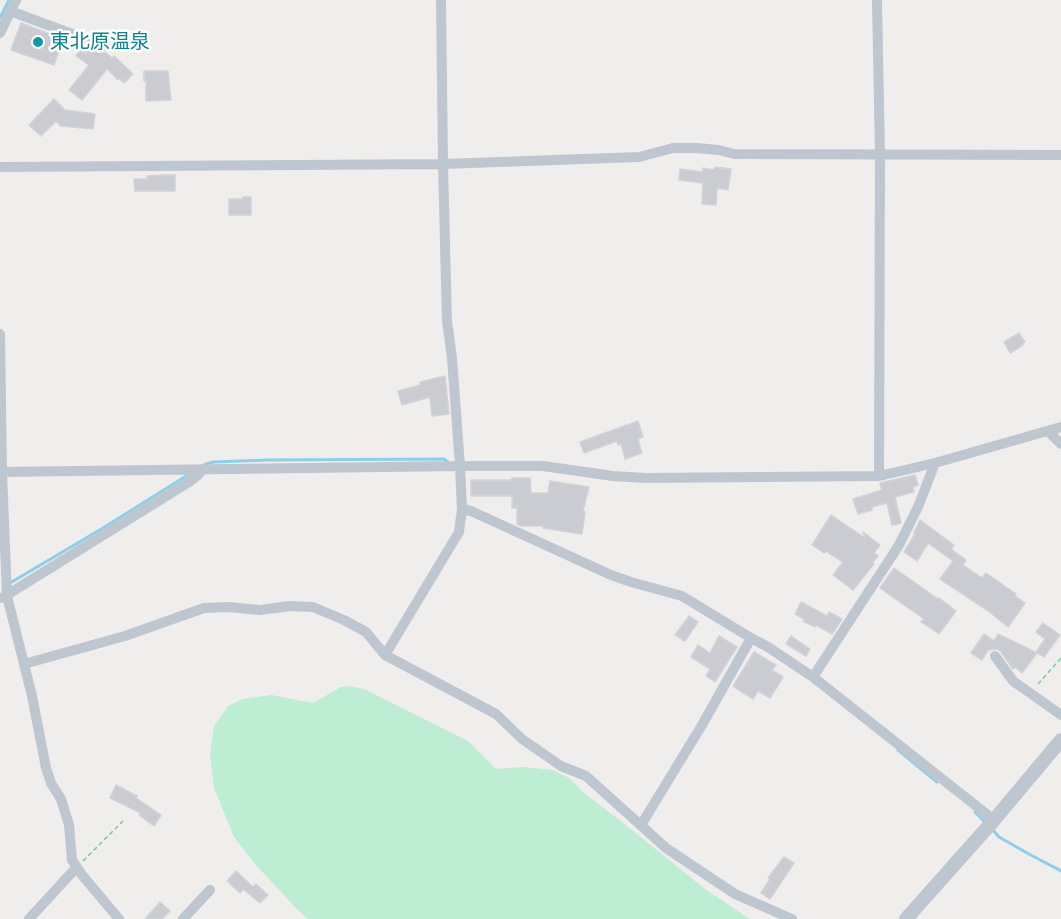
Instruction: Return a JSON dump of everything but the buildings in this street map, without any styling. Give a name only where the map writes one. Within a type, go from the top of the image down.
[{"type":"street","points":[[0,33],[16,0]]},
{"type":"street","points":[[385,655],[459,532],[462,509],[452,358],[447,321],[442,164],[441,0]]},
{"type":"street","points":[[877,0],[880,155],[879,476]]},
{"type":"street","points":[[10,11],[105,46]]},
{"type":"street","points":[[0,167],[442,164],[639,158],[673,148],[719,150],[734,154],[1061,156]]},
{"type":"street","points":[[0,334],[3,597],[24,664],[46,768],[64,807],[69,825],[72,860],[76,868],[119,919]]},
{"type":"street","points":[[1,472],[543,466],[613,476],[646,478],[879,476],[935,463],[1061,427]]},
{"type":"street","points":[[1048,430],[1061,444]]},
{"type":"street","points":[[813,677],[899,545],[918,507],[935,463]]},
{"type":"street","points":[[3,597],[189,482],[203,469]]},
{"type":"street","points":[[462,509],[471,511],[611,575],[682,596],[768,647],[813,677],[994,819]]},
{"type":"street","points":[[24,664],[125,636],[194,611],[213,607],[260,610],[290,606],[313,607],[366,632],[385,655],[496,714],[522,739],[561,766],[586,776],[666,848],[735,894],[792,919]]},
{"type":"street","points":[[641,825],[702,725],[751,638]]},
{"type":"street","points":[[995,656],[1013,681],[1061,715]]},
{"type":"street","points":[[906,919],[1061,740]]},
{"type":"street","points":[[29,919],[76,868]]},
{"type":"street","points":[[183,919],[210,890]]},
{"type":"path","points":[[1030,693],[1061,658]]},
{"type":"path","points":[[76,868],[123,821]]},
{"type":"green space","points":[[341,687],[364,689],[468,741],[496,769],[523,767],[553,770],[569,778],[584,793],[705,889],[750,919],[308,919],[255,864],[234,837],[214,788],[210,754],[214,726],[228,706],[243,699],[271,695],[313,703]]},
{"type":"waterway","points":[[0,18],[9,0]]},
{"type":"waterway","points":[[204,465],[213,462],[268,460],[444,459],[448,462]]},
{"type":"waterway","points":[[10,583],[191,473]]},
{"type":"waterway","points":[[898,750],[937,782]]},
{"type":"waterway","points":[[975,812],[985,822]]},
{"type":"waterway","points":[[992,829],[999,837],[1061,871]]},
{"type":"place","name":"東北原温泉","points":[[38,42]]}]
